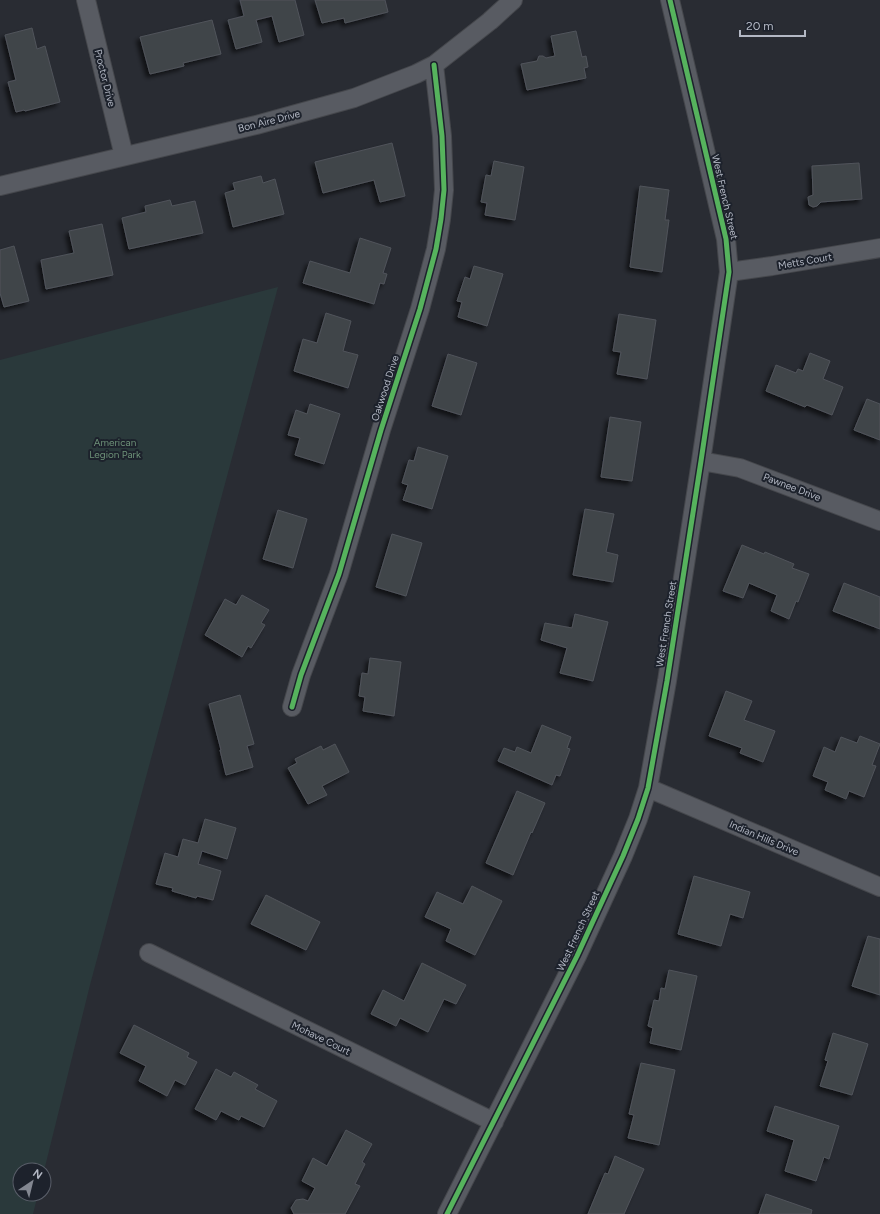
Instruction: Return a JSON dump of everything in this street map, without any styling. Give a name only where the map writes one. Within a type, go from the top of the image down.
[{"type":"street","name":"Proctor Drive","points":[[86,0],[124,156]]},
{"type":"street","name":"Bon Aire Drive","points":[[0,186],[256,125],[354,98],[416,74],[434,65],[490,21],[513,0]]},
{"type":"street","name":"West French Street","points":[[446,1214],[494,1122],[580,949],[623,856],[638,819],[648,788],[702,461],[730,272],[726,239],[670,0]]},
{"type":"street","name":"Oakwood Drive","points":[[292,707],[301,675],[339,574],[381,430],[420,309],[436,249],[444,190],[442,136],[434,65]]},
{"type":"street","name":"Metts Court","points":[[730,272],[880,248]]},
{"type":"street","name":"Pawnee Drive","points":[[702,461],[740,468],[880,520]]},
{"type":"street","name":"Indian Hills Drive","points":[[648,788],[880,887]]},
{"type":"street","name":"Mohave Court","points":[[149,953],[494,1122]]},
{"type":"green space","name":"American Legion Park","points":[[278,287],[90,985],[46,1162],[12,1162],[12,1202],[36,1202],[33,1214],[0,1214],[0,360]]},
{"type":"building","points":[[240,0],[295,0],[304,35],[279,42],[272,16],[256,20],[262,42],[236,49],[228,20],[244,16]]},
{"type":"building","points":[[315,0],[385,0],[388,12],[345,23],[344,18],[322,23]]},
{"type":"building","points":[[212,20],[221,54],[183,63],[184,66],[150,74],[140,37]]},
{"type":"building","points":[[32,28],[37,49],[45,46],[60,102],[16,112],[8,82],[16,80],[5,35]]},
{"type":"building","points":[[576,31],[582,57],[586,56],[588,67],[584,68],[586,78],[527,90],[521,64],[537,61],[539,56],[546,58],[555,56],[551,36]]},
{"type":"building","points":[[392,143],[405,196],[380,202],[374,180],[323,193],[315,162]]},
{"type":"building","points":[[494,161],[524,167],[515,220],[485,215],[487,203],[481,202],[486,175],[491,176]]},
{"type":"building","points":[[859,163],[862,199],[821,202],[817,206],[813,207],[809,205],[808,197],[813,195],[812,166]]},
{"type":"building","points":[[261,176],[263,183],[275,179],[284,214],[233,227],[225,193],[235,190],[233,183]]},
{"type":"building","points":[[640,186],[669,190],[665,220],[669,220],[662,272],[630,267]]},
{"type":"building","points":[[170,200],[172,206],[195,201],[203,233],[129,249],[122,218],[146,212],[145,206]]},
{"type":"building","points":[[102,224],[113,275],[46,289],[41,260],[74,253],[69,231]]},
{"type":"building","points":[[360,238],[391,248],[383,273],[387,274],[384,284],[380,283],[374,304],[303,283],[310,261],[350,273]]},
{"type":"building","points":[[14,246],[29,301],[4,307],[0,293],[0,250]]},
{"type":"building","points":[[474,266],[503,274],[487,326],[458,317],[462,302],[457,301],[465,277],[470,279]]},
{"type":"building","points":[[326,313],[351,321],[343,351],[358,355],[348,388],[294,371],[303,339],[317,343]]},
{"type":"building","points":[[619,314],[656,320],[647,379],[617,374],[621,352],[613,351]]},
{"type":"building","points":[[810,353],[830,361],[823,379],[843,387],[832,415],[807,405],[805,407],[766,391],[776,365],[796,373],[798,369],[803,371]]},
{"type":"building","points":[[448,354],[477,363],[461,415],[432,406]]},
{"type":"building","points":[[867,399],[880,404],[880,440],[854,430]]},
{"type":"building","points":[[310,404],[340,414],[324,464],[295,455],[300,438],[288,435],[296,410],[307,414]]},
{"type":"building","points":[[610,417],[641,422],[632,481],[601,477]]},
{"type":"building","points":[[418,447],[448,456],[432,509],[403,500],[408,485],[402,483],[409,460],[414,461]]},
{"type":"building","points":[[585,509],[614,514],[606,552],[618,555],[613,582],[573,575]]},
{"type":"building","points":[[278,510],[307,519],[293,568],[263,559]]},
{"type":"building","points":[[392,534],[422,543],[406,596],[376,587]]},
{"type":"building","points":[[742,545],[764,554],[765,552],[794,564],[792,568],[809,574],[798,602],[796,601],[789,619],[771,611],[777,595],[749,583],[743,598],[723,591]]},
{"type":"building","points":[[844,583],[880,597],[880,629],[833,611]]},
{"type":"building","points":[[242,595],[269,610],[261,623],[265,625],[251,648],[248,646],[242,657],[205,635],[225,599],[236,605]]},
{"type":"building","points":[[575,614],[608,622],[593,681],[560,673],[567,648],[541,640],[545,623],[572,628]]},
{"type":"building","points":[[370,658],[401,662],[394,716],[363,711],[365,697],[359,696],[362,673],[368,674]]},
{"type":"building","points":[[726,691],[752,701],[744,720],[775,731],[763,762],[740,753],[742,748],[709,736]]},
{"type":"building","points":[[240,695],[254,744],[247,746],[253,767],[226,775],[209,704]]},
{"type":"building","points":[[542,725],[571,737],[567,748],[570,749],[560,776],[556,775],[552,785],[498,761],[504,748],[515,752],[517,747],[531,753]]},
{"type":"building","points":[[860,736],[880,744],[872,765],[876,766],[864,797],[849,791],[846,799],[825,790],[828,782],[813,776],[824,747],[835,752],[841,737],[857,743]]},
{"type":"building","points":[[335,744],[349,772],[322,786],[327,795],[308,804],[288,768],[297,763],[295,759],[321,746],[323,750]]},
{"type":"building","points":[[517,791],[545,803],[513,875],[486,863]]},
{"type":"building","points":[[205,819],[236,828],[227,859],[202,851],[198,864],[221,871],[213,900],[197,896],[196,898],[172,891],[173,888],[156,884],[165,853],[178,857],[183,839],[198,843]]},
{"type":"building","points":[[694,876],[750,892],[743,918],[730,914],[721,946],[678,934]]},
{"type":"building","points":[[472,886],[502,901],[475,955],[446,941],[451,929],[425,917],[437,892],[463,904]]},
{"type":"building","points":[[266,895],[320,922],[306,950],[251,924]]},
{"type":"building","points":[[868,936],[880,939],[880,995],[852,986]]},
{"type":"building","points":[[422,963],[466,985],[456,1004],[444,999],[428,1032],[400,1018],[396,1026],[371,1014],[383,990],[404,1001]]},
{"type":"building","points":[[669,970],[697,976],[681,1050],[650,1043],[653,1028],[648,1026],[654,1000],[659,1001],[661,988],[665,989]]},
{"type":"building","points":[[134,1025],[189,1053],[187,1057],[197,1062],[185,1085],[175,1080],[167,1096],[139,1081],[146,1066],[120,1053]]},
{"type":"building","points":[[833,1033],[868,1044],[852,1095],[820,1086],[828,1061],[825,1060]]},
{"type":"building","points":[[641,1063],[675,1070],[659,1145],[628,1138],[634,1115],[629,1114]]},
{"type":"building","points":[[216,1069],[231,1077],[234,1072],[258,1085],[255,1089],[277,1101],[264,1127],[241,1116],[239,1120],[221,1111],[216,1120],[195,1109]]},
{"type":"building","points":[[775,1106],[839,1126],[829,1159],[824,1157],[816,1181],[785,1171],[794,1140],[767,1131]]},
{"type":"building","points":[[346,1130],[372,1144],[362,1162],[365,1164],[355,1184],[360,1186],[345,1214],[294,1214],[291,1208],[296,1200],[303,1199],[308,1201],[315,1188],[302,1181],[313,1158],[327,1166]]},
{"type":"building","points":[[615,1156],[644,1169],[624,1214],[588,1214],[605,1173],[608,1174]]},
{"type":"building","points":[[766,1194],[812,1210],[811,1214],[759,1214]]},
{"type":"cycle path","points":[[447,1214],[577,956],[623,856],[638,819],[648,788],[667,681],[729,272],[726,239],[670,0]]},
{"type":"cycle path","points":[[292,707],[301,675],[339,574],[381,430],[420,309],[436,249],[444,190],[442,136],[434,65]]}]
